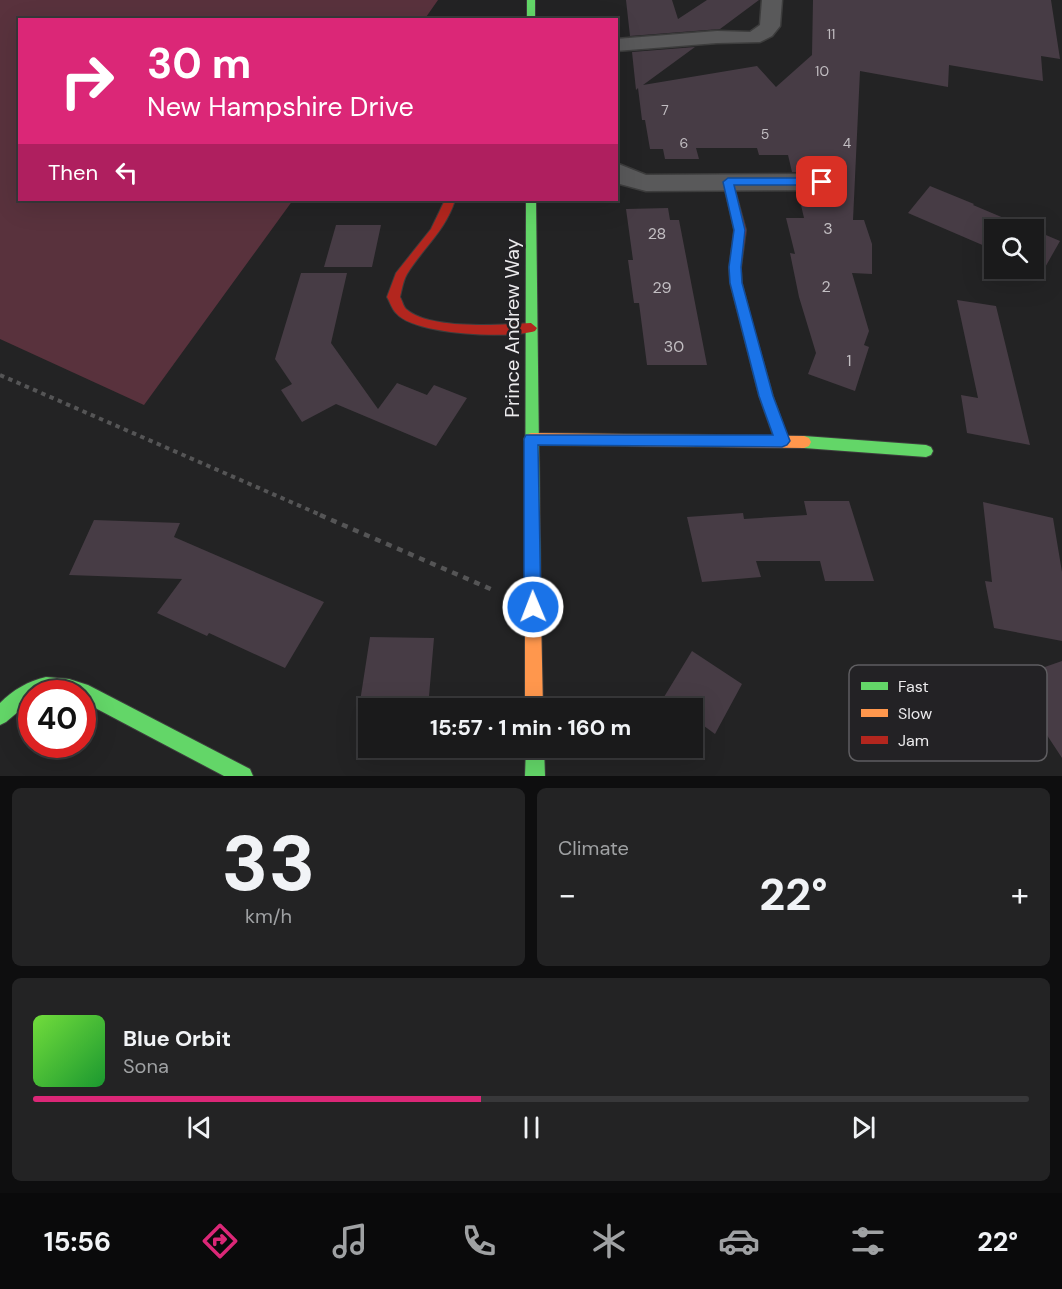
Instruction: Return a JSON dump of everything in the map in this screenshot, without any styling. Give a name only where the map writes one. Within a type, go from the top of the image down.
[{"type":"street","points":[[531,0],[531,18]]},
{"type":"street","points":[[618,45],[758,36],[770,26],[772,0]]},
{"type":"street","points":[[618,172],[627,178],[646,183],[822,182]]},
{"type":"street","points":[[728,182],[740,230],[735,267],[736,283],[766,396],[782,441]]},
{"type":"street","points":[[450,201],[441,226],[402,274],[396,286],[394,294],[400,310],[412,320],[456,329],[531,328]]},
{"type":"street","name":"Prince Andrew Way","points":[[531,201],[534,698]]},
{"type":"street","points":[[531,439],[782,441],[926,451]]},
{"type":"street","points":[[0,716],[19,696],[35,687],[51,683],[66,685],[82,691],[243,776]]},
{"type":"street","points":[[535,758],[535,776]]},
{"type":"path","points":[[0,375],[533,607]]},
{"type":"shaded area","points":[[0,0],[438,0],[425,18],[18,18],[18,201],[292,201],[144,405],[0,339]]},
{"type":"building","points":[[626,0],[672,0],[678,19],[707,0],[759,0],[720,29],[630,36]]},
{"type":"building","points":[[813,0],[1051,0],[1060,59],[1041,56],[1043,81],[949,65],[948,87],[860,71],[853,220],[864,220],[872,244],[872,274],[852,273],[869,331],[864,345],[869,347],[855,391],[808,374],[816,353],[799,297],[790,253],[795,254],[786,218],[804,218],[798,192],[831,190],[837,181],[831,174],[822,172],[792,172],[788,155],[759,155],[757,148],[696,148],[699,159],[665,159],[663,149],[650,149],[645,120],[642,120],[638,88],[636,90],[632,52],[695,47],[643,85],[757,66],[776,87],[812,55]]},
{"type":"building","points":[[930,186],[1006,219],[984,219],[984,246],[908,213]]},
{"type":"building","points":[[668,208],[670,220],[679,220],[707,365],[647,365],[639,303],[634,303],[628,260],[633,260],[626,209]]},
{"type":"building","points":[[336,225],[381,225],[372,267],[324,267]]},
{"type":"building","points":[[1044,234],[1060,241],[1044,269]]},
{"type":"building","points":[[301,273],[347,273],[331,343],[378,409],[397,383],[427,395],[434,385],[467,398],[436,446],[336,404],[302,422],[281,390],[292,384],[275,359]]},
{"type":"building","points":[[957,300],[996,306],[1030,445],[967,433],[961,395],[978,398]]},
{"type":"building","points":[[804,501],[849,501],[874,581],[825,581],[820,561],[756,561],[761,577],[702,582],[687,517],[743,513],[744,519],[807,515]]},
{"type":"building","points":[[983,502],[1053,518],[1062,572],[1062,641],[994,628],[985,581],[992,582]]},
{"type":"building","points":[[94,520],[180,523],[174,537],[324,602],[285,668],[209,633],[207,636],[157,613],[182,579],[69,575]]},
{"type":"building","points":[[370,637],[434,638],[429,698],[361,698]]},
{"type":"building","points":[[692,651],[742,684],[715,734],[703,725],[703,698],[664,697]]},
{"type":"building","points":[[1062,661],[1062,758],[1047,735],[1047,666]]},
{"type":"traffic: fast","points":[[531,0],[531,18]]},
{"type":"traffic: fast","points":[[531,201],[533,616]]},
{"type":"traffic: fast","points":[[746,322],[766,396],[782,441]]},
{"type":"traffic: fast","points":[[804,442],[926,451]]},
{"type":"traffic: fast","points":[[0,716],[18,698],[36,688],[69,687],[82,691],[243,776]]},
{"type":"traffic: fast","points":[[535,758],[535,776]]},
{"type":"traffic: slow","points":[[531,439],[804,442]]},
{"type":"traffic: slow","points":[[533,616],[534,698]]},
{"type":"traffic: jam","points":[[728,182],[740,230],[735,268],[736,283],[746,322]]},
{"type":"traffic: jam","points":[[450,201],[441,222],[400,276],[394,297],[400,311],[417,321],[441,326],[467,329],[531,328]]},
{"type":"route","points":[[533,607],[531,439],[782,441],[766,396],[736,283],[735,267],[740,244],[740,230],[728,182],[822,182]]}]
